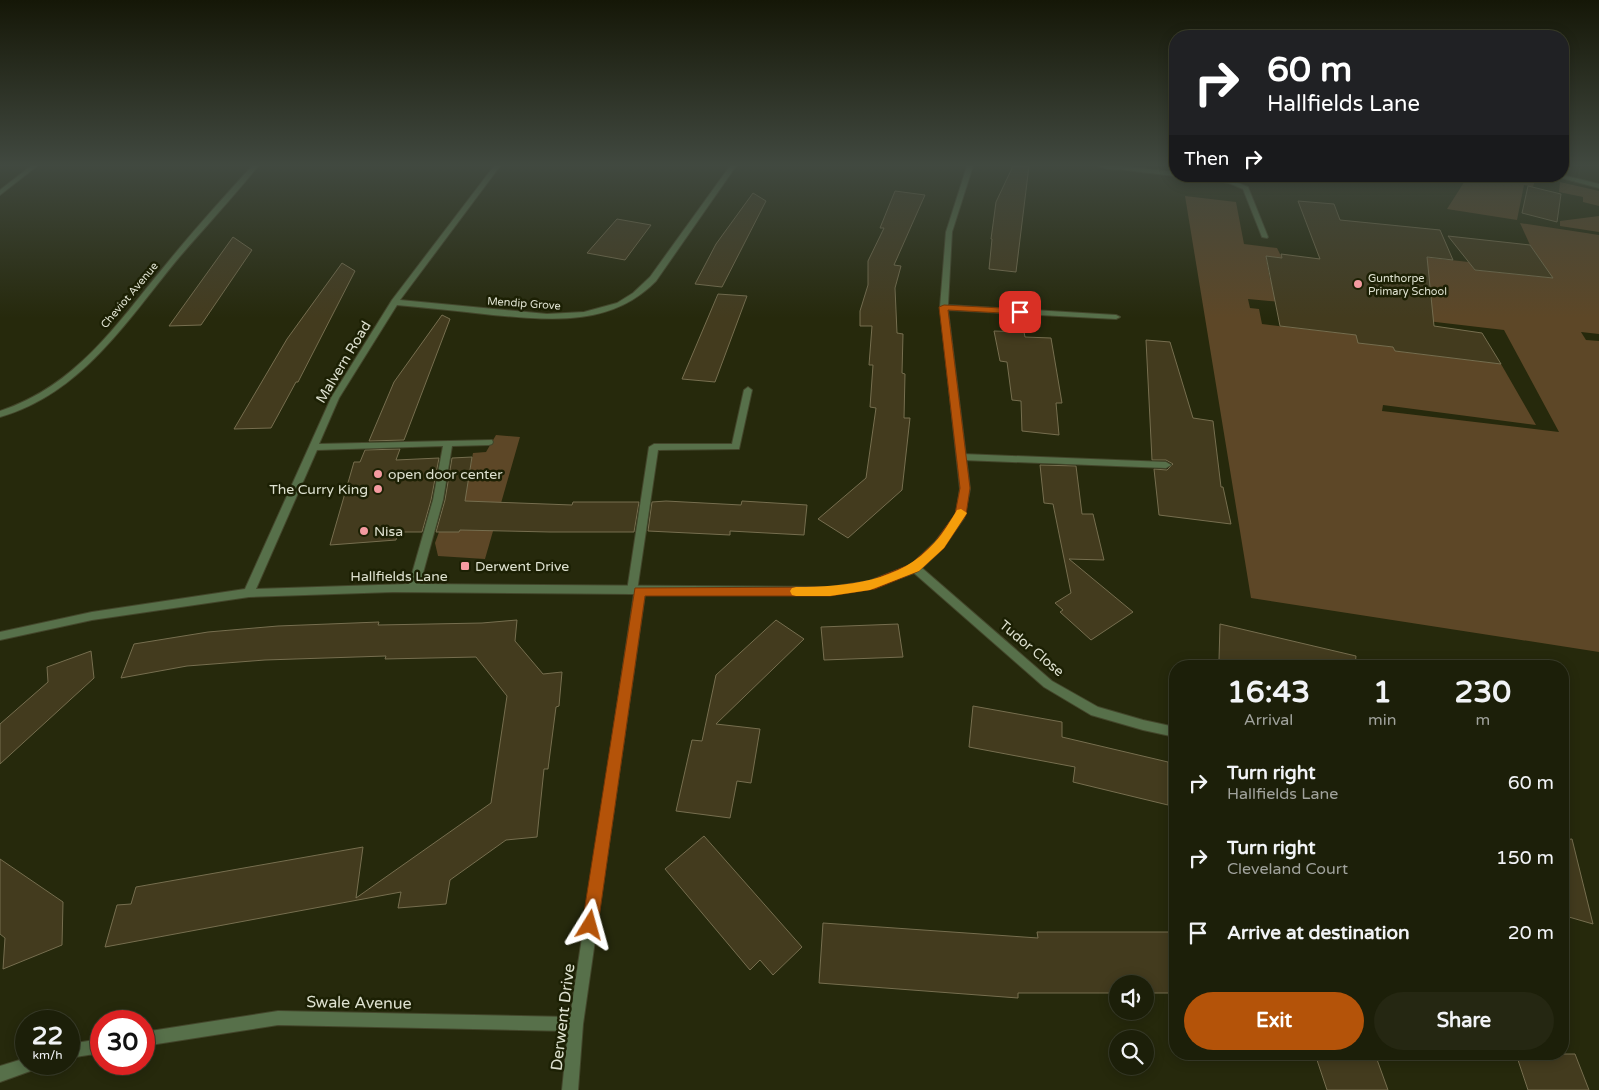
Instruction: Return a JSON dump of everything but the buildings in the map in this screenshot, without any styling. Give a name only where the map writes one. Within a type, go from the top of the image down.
[{"type":"street","name":"Cheviot Avenue","points":[[0,414],[55,388],[77,372],[99,349],[209,217]]},
{"type":"street","name":"Malvern Road","points":[[249,593],[335,398],[395,302],[459,217]]},
{"type":"street","name":"Mendip Grove","points":[[395,302],[546,318],[572,317],[597,312],[637,294],[653,279],[697,217]]},
{"type":"street","name":"Hallfields Lane","points":[[0,636],[92,616],[249,593],[413,589],[830,591],[870,585],[915,568],[940,545],[961,515],[965,488],[944,307],[949,232],[954,217]]},
{"type":"street","points":[[1257,217],[1265,237]]},
{"type":"street","points":[[944,307],[1116,317]]},
{"type":"street","name":"Derwent Drive","points":[[570,1090],[576,1024],[654,447],[736,447],[748,390]]},
{"type":"street","points":[[313,447],[490,442]]},
{"type":"street","points":[[413,589],[438,500],[448,443]]},
{"type":"street","points":[[962,457],[1166,465]]},
{"type":"street","name":"Tudor Close","points":[[915,568],[1048,684],[1095,711],[1169,731]]},
{"type":"street","name":"Swale Avenue","points":[[155,1037],[278,1018],[576,1024]]},
{"type":"street","points":[[0,1074],[15,1069]]},
{"type":"shaded area","points":[[1188,217],[1239,217],[1244,244],[1277,248],[1282,258],[1266,257],[1270,279],[1287,281],[1293,303],[1248,299],[1250,308],[1259,309],[1262,324],[1356,335],[1359,343],[1393,347],[1395,351],[1501,364],[1536,425],[1383,405],[1382,411],[1559,432],[1504,330],[1427,321],[1430,287],[1424,278],[1385,253],[1469,262],[1475,270],[1552,278],[1530,245],[1520,223],[1599,235],[1599,334],[1581,332],[1586,340],[1599,341],[1599,652],[1251,598]]},
{"type":"shaded area","points":[[1497,217],[1518,217],[1517,220]]},
{"type":"shaded area","points":[[1599,217],[1599,232],[1560,226],[1560,221]]},
{"type":"shaded area","points":[[496,435],[520,437],[485,559],[438,556],[435,543],[439,532],[459,532],[473,453],[486,452]]},
{"type":"slow traffic","points":[[796,591],[830,591],[870,585],[915,568],[940,545],[961,513]]},
{"type":"place","name":"Gunthorpe Primary School","points":[[1358,284]]},
{"type":"place","name":"open door center","points":[[378,474]]},
{"type":"place","name":"The Curry King","points":[[378,489]]},
{"type":"place","name":"Nisa","points":[[364,531]]},
{"type":"place","name":"Derwent Drive","points":[[465,566]]},
{"type":"route","points":[[590,925],[640,591],[830,591],[870,585],[915,568],[940,545],[961,515],[965,488],[944,307],[1020,312]]}]
